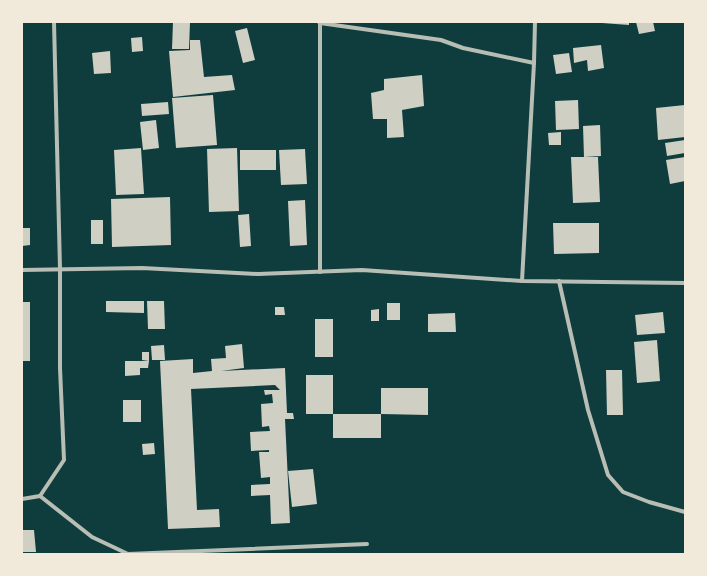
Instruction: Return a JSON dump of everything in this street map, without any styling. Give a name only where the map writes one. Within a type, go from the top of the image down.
[{"type":"street","points":[[22,499],[40,496],[64,460],[60,368],[60,269],[54,22]]},
{"type":"street","points":[[522,281],[535,22]]},
{"type":"street","points":[[320,272],[320,23],[441,40],[463,48],[534,63]]},
{"type":"street","points":[[22,270],[142,268],[258,274],[362,270],[522,281],[685,283]]},
{"type":"street","points":[[558,281],[588,410],[608,475],[623,492],[649,502],[685,512]]},
{"type":"street","points":[[40,496],[92,537],[128,554],[367,544]]},
{"type":"building","points":[[173,22],[190,22],[189,49],[172,49]]},
{"type":"building","points":[[629,22],[629,25],[602,23]]},
{"type":"building","points":[[636,22],[653,22],[655,31],[639,34]]},
{"type":"building","points":[[247,28],[255,60],[243,63],[235,31]]},
{"type":"building","points":[[142,37],[143,51],[132,52],[131,38]]},
{"type":"building","points":[[190,40],[200,40],[204,77],[232,75],[235,90],[173,97],[169,51],[190,50]]},
{"type":"building","points":[[601,45],[604,68],[588,71],[587,60],[574,63],[573,48]]},
{"type":"building","points":[[110,51],[111,73],[94,74],[92,53]]},
{"type":"building","points":[[569,53],[572,72],[556,74],[553,55]]},
{"type":"building","points":[[422,75],[424,106],[402,110],[404,137],[387,138],[387,119],[373,119],[371,93],[384,90],[384,79]]},
{"type":"building","points":[[213,95],[217,145],[176,148],[172,98]]},
{"type":"building","points":[[578,100],[579,129],[556,130],[555,101]]},
{"type":"building","points":[[168,102],[169,114],[142,116],[141,104]]},
{"type":"building","points":[[685,105],[685,137],[658,140],[656,108]]},
{"type":"building","points":[[156,120],[159,148],[143,150],[140,122]]},
{"type":"building","points":[[600,125],[601,156],[584,157],[583,126]]},
{"type":"building","points":[[561,132],[561,145],[549,145],[548,133]]},
{"type":"building","points":[[685,140],[685,153],[667,156],[665,143]]},
{"type":"building","points":[[141,148],[144,194],[116,195],[114,150]]},
{"type":"building","points":[[237,148],[239,211],[209,212],[207,149]]},
{"type":"building","points":[[305,149],[307,184],[281,185],[279,150]]},
{"type":"building","points":[[240,150],[276,150],[276,170],[240,170]]},
{"type":"building","points":[[571,157],[598,157],[600,202],[573,203]]},
{"type":"building","points":[[685,157],[685,181],[670,184],[666,160]]},
{"type":"building","points":[[170,197],[171,245],[112,247],[111,199]]},
{"type":"building","points":[[305,200],[307,245],[290,246],[288,201]]},
{"type":"building","points":[[249,214],[251,246],[240,247],[238,215]]},
{"type":"building","points":[[91,220],[103,220],[103,244],[91,244]]},
{"type":"building","points":[[553,223],[599,223],[599,253],[554,254]]},
{"type":"building","points":[[22,228],[30,228],[30,245],[22,246]]},
{"type":"building","points":[[106,301],[144,301],[144,313],[106,312]]},
{"type":"building","points":[[147,301],[164,301],[165,329],[148,329]]},
{"type":"building","points":[[22,302],[30,302],[30,361],[22,361]]},
{"type":"building","points":[[387,303],[400,303],[400,320],[387,320]]},
{"type":"building","points":[[275,307],[284,307],[285,315],[275,315]]},
{"type":"building","points":[[379,309],[379,321],[371,321],[371,310]]},
{"type":"building","points":[[663,312],[665,333],[637,335],[635,315]]},
{"type":"building","points":[[455,313],[456,332],[428,332],[428,314]]},
{"type":"building","points":[[315,319],[333,319],[333,357],[315,357]]},
{"type":"building","points":[[657,340],[660,381],[637,383],[634,342]]},
{"type":"building","points":[[242,344],[244,368],[221,371],[285,368],[287,413],[293,413],[294,419],[285,419],[290,523],[271,524],[270,495],[251,496],[251,485],[270,484],[270,477],[261,478],[259,452],[269,452],[269,450],[251,451],[250,432],[270,431],[269,426],[262,427],[261,404],[273,403],[272,394],[265,395],[264,390],[280,390],[275,385],[191,389],[197,510],[219,509],[220,527],[168,529],[160,361],[193,359],[193,373],[212,371],[211,359],[226,358],[225,346]]},
{"type":"building","points":[[164,345],[165,360],[152,360],[151,346]]},
{"type":"building","points":[[142,352],[149,352],[149,361],[142,360]]},
{"type":"building","points":[[125,361],[149,361],[148,368],[140,368],[140,375],[125,376]]},
{"type":"building","points":[[606,370],[622,370],[623,415],[607,415]]},
{"type":"building","points":[[306,375],[333,375],[333,414],[306,414]]},
{"type":"building","points":[[381,388],[428,388],[428,415],[381,414]]},
{"type":"building","points":[[123,400],[141,400],[141,422],[123,422]]},
{"type":"building","points":[[333,414],[381,414],[381,438],[333,438]]},
{"type":"building","points":[[154,443],[155,454],[143,455],[142,444]]},
{"type":"building","points":[[313,469],[317,504],[292,507],[288,471]]},
{"type":"building","points":[[22,530],[34,530],[36,552],[22,552]]}]
